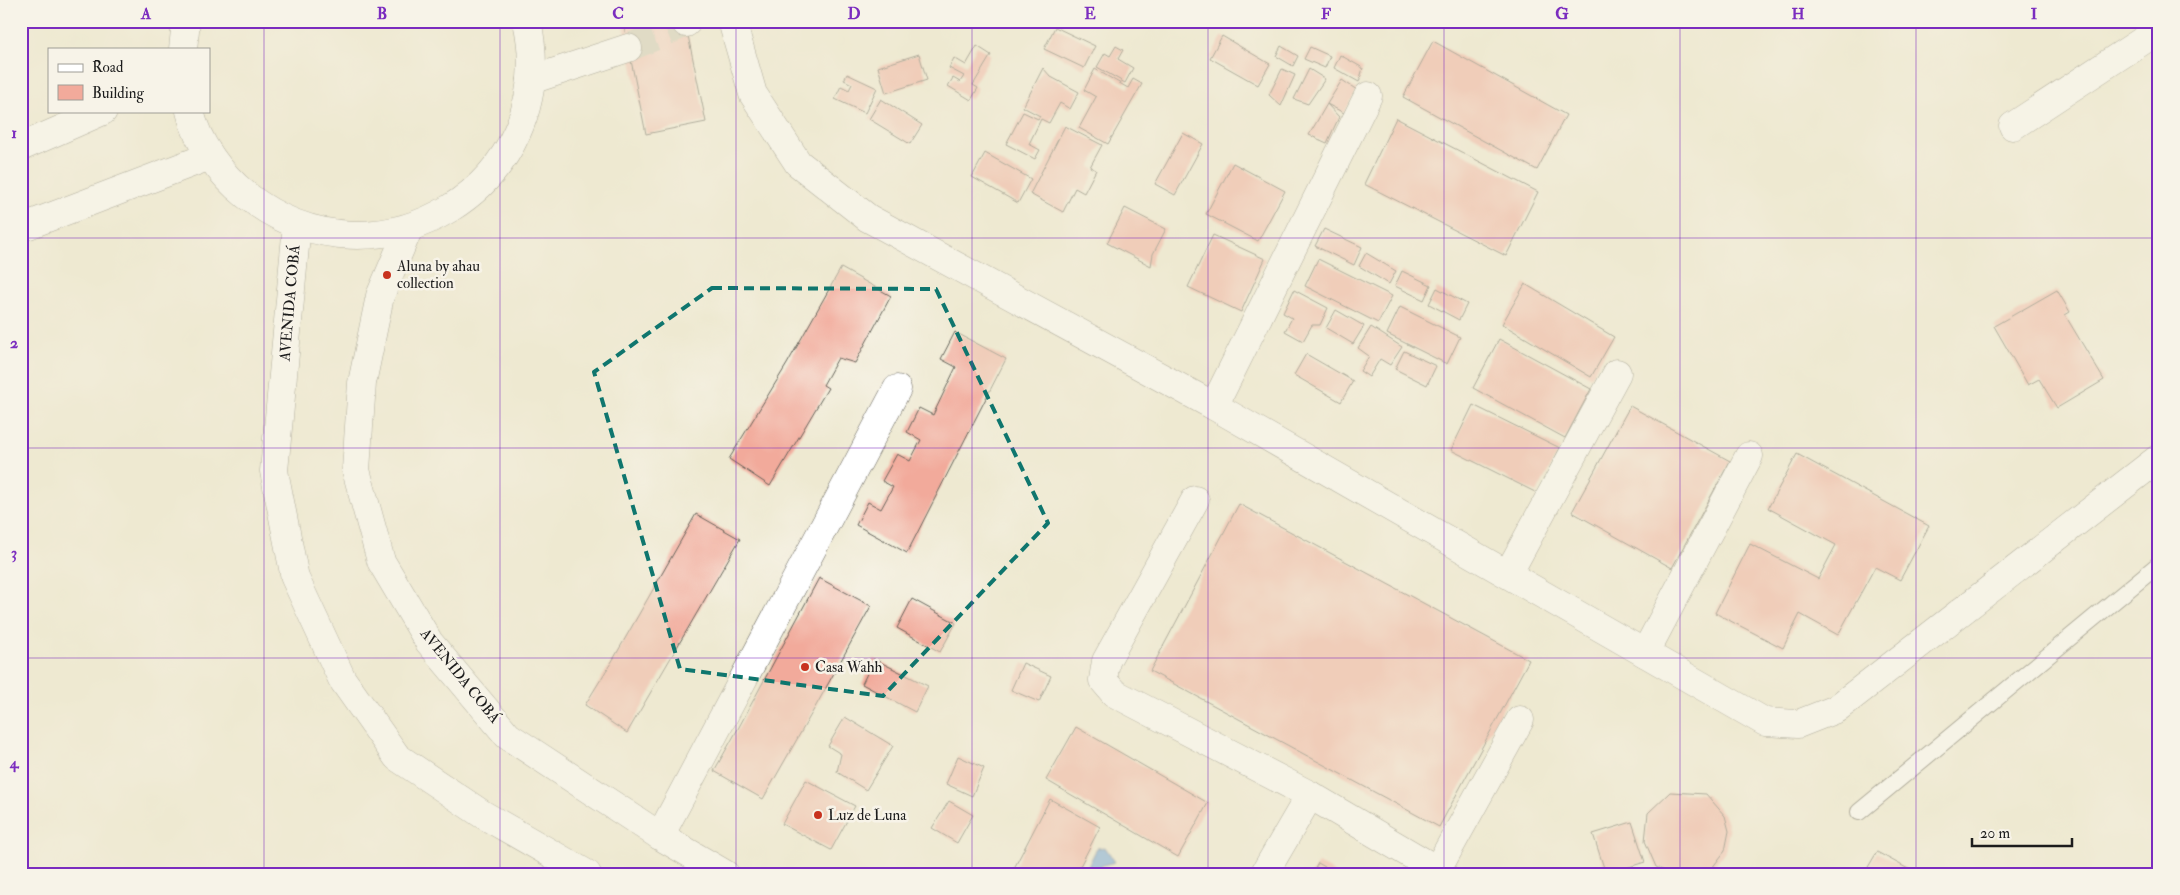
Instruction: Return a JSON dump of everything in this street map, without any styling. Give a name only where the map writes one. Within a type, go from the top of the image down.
[{"type":"street","points":[[190,112],[210,156],[234,185],[264,209],[297,225],[334,235],[372,235],[409,228],[453,207],[478,187],[504,156],[522,120],[531,80],[531,41],[527,21]]},
{"type":"street","points":[[732,21],[753,94],[798,163],[868,218],[1214,406],[1765,722],[1798,724],[1836,709],[2159,458]]},
{"type":"street","points":[[2013,126],[2159,30]]},
{"type":"street","points":[[531,80],[628,48]]},
{"type":"street","points":[[1214,406],[1368,96]]},
{"type":"street","points":[[21,146],[101,112]]},
{"type":"street","points":[[21,228],[210,156]]},
{"type":"street","name":"AVENIDA COBÁ","points":[[297,225],[274,472],[296,578],[342,678],[397,757],[482,814],[587,874]]},
{"type":"street","name":"AVENIDA COBÁ","points":[[409,228],[380,296],[362,383],[356,470],[381,561],[429,642],[508,736],[660,836],[725,874]]},
{"type":"street","points":[[1508,574],[1617,374]]},
{"type":"street","points":[[660,836],[897,389]]},
{"type":"street","points":[[1645,653],[1749,456]]},
{"type":"street","points":[[1195,500],[1106,660],[1103,680],[1114,693],[1310,795],[1437,870],[1520,720]]},
{"type":"street","points":[[1264,874],[1310,795]]},
{"type":"lane","points":[[1859,812],[2159,564]]},
{"type":"highlighted area","points":[[712,288],[936,289],[1048,523],[883,696],[680,669],[594,372]]},
{"type":"water","points":[[1105,847],[1115,862],[1103,865],[1093,874],[1084,874],[1097,848]]},
{"type":"building","points":[[623,21],[685,21],[706,122],[646,134]]},
{"type":"building","points":[[1055,27],[1095,46],[1084,68],[1044,49]]},
{"type":"building","points":[[1222,36],[1270,64],[1258,85],[1210,58]]},
{"type":"building","points":[[1433,41],[1566,115],[1537,170],[1403,97]]},
{"type":"building","points":[[977,46],[991,55],[973,85],[978,88],[971,100],[948,86],[953,78],[960,82],[964,76],[949,68],[954,58],[966,65]]},
{"type":"building","points":[[1116,46],[1123,50],[1118,59],[1133,68],[1125,83],[1097,67],[1105,53],[1110,56]]},
{"type":"building","points":[[1281,46],[1298,56],[1293,66],[1276,56]]},
{"type":"building","points":[[1310,47],[1330,56],[1325,68],[1304,59]]},
{"type":"building","points":[[919,54],[927,80],[886,93],[878,67]]},
{"type":"building","points":[[1340,55],[1363,68],[1359,82],[1334,68]]},
{"type":"building","points":[[1043,68],[1051,77],[1079,92],[1070,109],[1060,103],[1049,123],[1041,119],[1029,144],[1040,150],[1035,159],[1006,144],[1023,112],[1038,119],[1040,116],[1023,107]]},
{"type":"building","points":[[1095,69],[1128,88],[1133,79],[1142,84],[1108,144],[1079,128],[1096,97],[1084,90]]},
{"type":"building","points":[[1282,69],[1295,75],[1281,106],[1269,95]]},
{"type":"building","points":[[1309,69],[1325,79],[1308,104],[1294,99]]},
{"type":"building","points":[[847,74],[877,88],[865,113],[835,99],[841,86],[849,90],[852,84],[844,80]]},
{"type":"building","points":[[1342,80],[1357,90],[1344,113],[1327,104]]},
{"type":"building","points":[[881,99],[922,125],[910,144],[869,119]]},
{"type":"building","points":[[1327,104],[1339,117],[1327,143],[1309,135]]},
{"type":"building","points":[[1396,118],[1538,192],[1506,256],[1364,184]]},
{"type":"building","points":[[1065,126],[1102,145],[1090,167],[1096,170],[1084,193],[1075,188],[1063,212],[1030,194]]},
{"type":"building","points":[[1183,133],[1203,144],[1175,195],[1155,184]]},
{"type":"building","points":[[985,153],[1031,179],[1018,203],[972,177]]},
{"type":"building","points":[[1233,163],[1285,191],[1258,241],[1206,214]]},
{"type":"building","points":[[1125,208],[1166,229],[1153,254],[1151,266],[1107,243]]},
{"type":"building","points":[[1324,229],[1362,247],[1354,265],[1315,246]]},
{"type":"building","points":[[1213,235],[1265,259],[1241,312],[1188,287]]},
{"type":"building","points":[[1366,253],[1396,271],[1389,284],[1359,266]]},
{"type":"building","points":[[1318,259],[1392,296],[1378,323],[1305,286]]},
{"type":"building","points":[[841,268],[891,296],[855,363],[838,358],[823,385],[828,388],[770,486],[729,459],[787,364]]},
{"type":"building","points":[[1402,271],[1431,285],[1424,300],[1395,286]]},
{"type":"building","points":[[1525,284],[1614,337],[1591,377],[1502,324]]},
{"type":"building","points":[[1437,288],[1467,304],[1459,320],[1429,304]]},
{"type":"building","points":[[1294,290],[1328,308],[1320,325],[1312,325],[1303,341],[1285,331],[1292,318],[1283,313]]},
{"type":"building","points":[[2057,290],[2070,312],[2065,315],[2104,380],[2057,408],[2039,379],[2028,385],[1994,326]]},
{"type":"building","points":[[1400,307],[1460,337],[1447,364],[1387,334]]},
{"type":"building","points":[[1336,310],[1364,326],[1353,344],[1326,328]]},
{"type":"building","points":[[1371,327],[1402,347],[1390,365],[1380,359],[1369,377],[1360,371],[1369,356],[1358,348]]},
{"type":"building","points":[[955,332],[1006,359],[907,553],[856,525],[868,502],[881,509],[893,487],[882,481],[897,454],[910,461],[921,440],[907,432],[919,408],[933,415],[956,367],[941,359]]},
{"type":"building","points":[[1499,339],[1591,389],[1565,438],[1473,388]]},
{"type":"building","points":[[1404,351],[1436,366],[1427,385],[1395,369]]},
{"type":"building","points":[[1306,354],[1353,381],[1341,402],[1294,375]]},
{"type":"building","points":[[1473,405],[1560,448],[1537,493],[1451,450]]},
{"type":"building","points":[[1630,406],[1730,461],[1672,568],[1572,512]]},
{"type":"building","points":[[1797,454],[1929,526],[1900,580],[1875,567],[1838,635],[1800,614],[1783,648],[1715,613],[1750,544],[1818,579],[1836,545],[1768,508]]},
{"type":"building","points":[[1239,504],[1529,660],[1439,827],[1150,671]]},
{"type":"building","points":[[696,514],[740,539],[627,733],[585,705]]},
{"type":"building","points":[[819,578],[871,606],[763,799],[714,771]]},
{"type":"building","points":[[912,599],[956,623],[940,652],[897,628]]},
{"type":"building","points":[[874,659],[928,686],[915,712],[862,684]]},
{"type":"building","points":[[1023,663],[1051,676],[1039,702],[1011,690]]},
{"type":"building","points":[[845,717],[893,746],[866,790],[837,772],[841,754],[828,746]]},
{"type":"building","points":[[1076,727],[1208,803],[1178,857],[1046,780]]},
{"type":"building","points":[[958,756],[984,768],[972,796],[946,784]]},
{"type":"building","name":"Luz de Luna","points":[[806,780],[855,806],[831,850],[782,824]]},
{"type":"building","points":[[1670,792],[1706,794],[1725,816],[1729,831],[1725,851],[1712,868],[1695,874],[1671,874],[1656,867],[1645,841],[1648,813]]},
{"type":"building","points":[[1050,799],[1100,827],[1076,874],[1011,874]]},
{"type":"building","points":[[949,801],[973,815],[957,843],[932,828]]},
{"type":"building","points":[[1632,822],[1645,862],[1606,874],[1593,834]]},
{"type":"building","points":[[1877,852],[1910,870],[1908,874],[1864,874]]},
{"type":"building","points":[[1318,863],[1337,874],[1312,874]]},
{"type":"tunnel","points":[[628,48],[686,23]]},
{"type":"place","name":"Aluna by ahau collection","points":[[387,275]]},
{"type":"place","name":"Casa Wahh","points":[[805,667]]},
{"type":"place","name":"Luz de Luna","points":[[818,815]]}]
